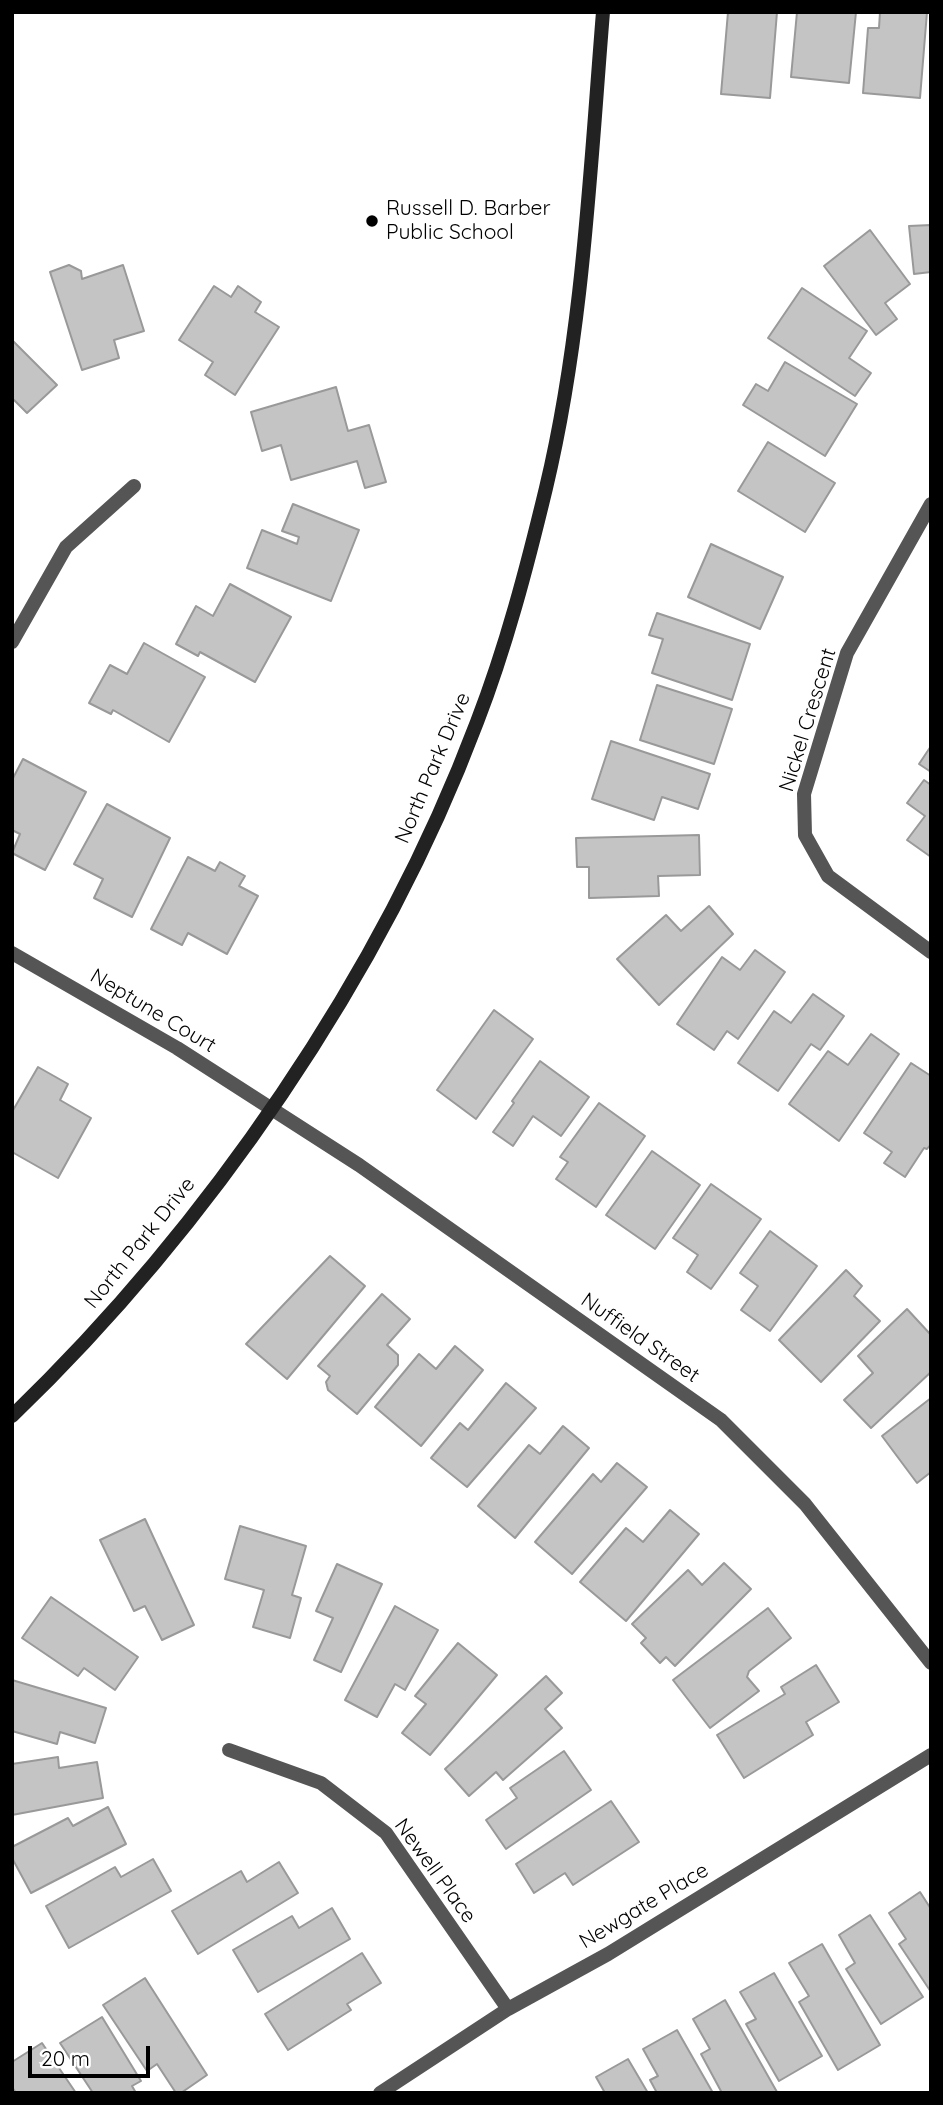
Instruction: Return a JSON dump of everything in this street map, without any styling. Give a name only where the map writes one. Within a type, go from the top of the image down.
[{"type":"main road","name":"North Park Drive","points":[[12,1416],[52,1378],[126,1297],[189,1221],[271,1108],[371,950],[428,839],[478,721],[512,615],[547,486],[572,347],[588,205],[603,12]]},
{"type":"street","points":[[12,642],[66,547],[134,486]]},
{"type":"street","name":"Nickel Crescent","points":[[931,504],[847,653],[804,794],[805,835],[828,876],[931,952]]},
{"type":"street","name":"Neptune Court","points":[[12,953],[177,1048],[271,1108]]},
{"type":"street","name":"Nuffield Street","points":[[271,1108],[359,1165],[721,1420],[805,1504],[931,1663]]},
{"type":"street","name":"Newell Place","points":[[229,1750],[321,1783],[386,1833],[508,2009]]},
{"type":"street","name":"Newgate Place","points":[[380,2093],[508,2009],[608,1954],[931,1755]]},
{"type":"building","points":[[728,12],[777,12],[770,98],[721,94]]},
{"type":"building","points":[[797,12],[856,12],[849,83],[791,77]]},
{"type":"building","points":[[880,12],[927,12],[920,98],[863,93],[868,28],[879,28]]},
{"type":"building","points":[[931,225],[931,272],[914,274],[909,226]]},
{"type":"building","points":[[870,230],[910,284],[885,303],[897,319],[876,335],[824,266]]},
{"type":"building","points":[[69,265],[81,271],[82,279],[123,265],[144,331],[114,340],[119,358],[82,370],[50,272]]},
{"type":"building","points":[[214,286],[231,297],[238,286],[261,302],[255,312],[279,327],[235,395],[205,375],[213,362],[179,340]]},
{"type":"building","points":[[802,288],[867,331],[849,358],[871,373],[855,396],[768,338]]},
{"type":"building","points":[[12,340],[57,385],[27,413],[12,401]]},
{"type":"building","points":[[785,362],[857,404],[825,456],[743,405],[756,384],[768,391]]},
{"type":"building","points":[[336,387],[348,431],[369,425],[386,482],[365,488],[357,461],[291,480],[281,445],[262,451],[251,412]]},
{"type":"building","points":[[768,442],[835,483],[805,532],[738,491]]},
{"type":"building","points":[[293,504],[359,530],[331,601],[247,568],[262,530],[297,544],[299,537],[282,531]]},
{"type":"building","points":[[711,544],[783,577],[760,629],[688,597]]},
{"type":"building","points":[[230,584],[291,617],[255,682],[200,652],[198,656],[176,644],[196,606],[213,616]]},
{"type":"building","points":[[657,613],[750,644],[732,700],[652,673],[663,639],[649,635]]},
{"type":"building","points":[[144,643],[205,677],[169,742],[113,710],[111,714],[89,703],[110,665],[127,674]]},
{"type":"building","points":[[657,685],[732,709],[714,764],[640,740]]},
{"type":"building","points":[[611,741],[710,774],[698,809],[662,797],[654,820],[592,799]]},
{"type":"building","points":[[931,746],[931,772],[919,764]]},
{"type":"building","points":[[23,759],[86,792],[45,870],[12,853],[20,834],[12,830],[12,780]]},
{"type":"building","points":[[924,780],[931,785],[931,857],[907,840],[925,816],[907,803]]},
{"type":"building","points":[[107,804],[170,838],[132,917],[94,898],[103,879],[74,864]]},
{"type":"building","points":[[699,835],[700,875],[658,876],[659,896],[589,898],[589,867],[577,867],[576,838]]},
{"type":"building","points":[[188,857],[215,871],[220,862],[245,876],[239,886],[258,896],[227,954],[188,933],[182,945],[151,929]]},
{"type":"building","points":[[709,906],[733,934],[659,1005],[617,959],[666,915],[681,931]]},
{"type":"building","points":[[755,950],[785,972],[738,1039],[727,1031],[714,1050],[677,1024],[722,957],[740,970]]},
{"type":"building","points":[[813,994],[844,1016],[820,1050],[811,1044],[778,1091],[738,1063],[774,1011],[791,1023]]},
{"type":"building","points":[[494,1010],[533,1039],[476,1119],[437,1090]]},
{"type":"building","points":[[871,1034],[899,1054],[839,1141],[789,1104],[828,1051],[848,1065]]},
{"type":"building","points":[[540,1061],[589,1097],[561,1136],[533,1116],[513,1146],[493,1132]]},
{"type":"building","points":[[911,1063],[931,1076],[931,1144],[927,1149],[924,1148],[905,1177],[884,1163],[892,1152],[864,1133]]},
{"type":"building","points":[[38,1067],[68,1084],[60,1100],[91,1118],[58,1178],[12,1152],[12,1112]]},
{"type":"building","points":[[599,1103],[645,1136],[596,1207],[556,1179],[568,1162],[560,1157]]},
{"type":"building","points":[[652,1151],[700,1185],[655,1249],[606,1215]]},
{"type":"building","points":[[711,1184],[761,1219],[711,1289],[687,1272],[698,1255],[673,1238]]},
{"type":"building","points":[[770,1231],[817,1266],[770,1331],[741,1310],[758,1286],[740,1273]]},
{"type":"building","points":[[330,1256],[365,1286],[287,1379],[246,1344]]},
{"type":"building","points":[[846,1270],[862,1286],[854,1296],[880,1321],[821,1382],[779,1340]]},
{"type":"building","points":[[382,1294],[410,1319],[387,1345],[398,1355],[398,1365],[357,1414],[328,1390],[326,1382],[330,1376],[318,1366]]},
{"type":"building","points":[[907,1309],[931,1335],[931,1372],[871,1428],[844,1400],[873,1373],[858,1356]]},
{"type":"building","points":[[455,1346],[483,1370],[421,1446],[375,1407],[419,1354],[436,1369]]},
{"type":"building","points":[[506,1383],[536,1408],[467,1487],[431,1458],[460,1423],[468,1430]]},
{"type":"building","points":[[931,1398],[931,1472],[917,1483],[882,1436]]},
{"type":"building","points":[[563,1426],[589,1448],[515,1538],[478,1506],[529,1445],[540,1454]]},
{"type":"building","points":[[617,1463],[647,1487],[572,1574],[535,1542],[593,1474],[601,1482]]},
{"type":"building","points":[[670,1510],[699,1534],[626,1621],[580,1582],[626,1528],[643,1542]]},
{"type":"building","points":[[145,1519],[194,1625],[162,1640],[145,1606],[134,1611],[100,1540]]},
{"type":"building","points":[[240,1526],[306,1546],[292,1595],[301,1598],[290,1638],[253,1627],[264,1590],[225,1579]]},
{"type":"building","points":[[724,1563],[751,1589],[675,1666],[666,1657],[660,1663],[641,1643],[646,1638],[632,1624],[688,1570],[702,1585]]},
{"type":"building","points":[[337,1564],[382,1584],[341,1672],[314,1660],[333,1618],[316,1611]]},
{"type":"building","points":[[51,1597],[138,1657],[115,1690],[84,1668],[78,1676],[22,1638]]},
{"type":"building","points":[[395,1606],[438,1630],[405,1690],[395,1684],[377,1717],[345,1700]]},
{"type":"building","points":[[768,1608],[791,1638],[749,1671],[747,1677],[759,1691],[710,1728],[673,1680]]},
{"type":"building","points":[[458,1643],[497,1675],[430,1755],[402,1733],[426,1704],[415,1696]]},
{"type":"building","points":[[816,1665],[839,1702],[806,1722],[813,1735],[744,1778],[717,1735],[785,1694],[781,1687]]},
{"type":"building","points":[[546,1676],[562,1693],[545,1709],[562,1728],[503,1780],[496,1772],[469,1796],[445,1769]]},
{"type":"building","points":[[12,1680],[106,1708],[95,1743],[60,1732],[57,1744],[12,1731]]},
{"type":"building","points":[[564,1751],[591,1790],[506,1849],[486,1820],[517,1798],[510,1788]]},
{"type":"building","points":[[58,1757],[59,1768],[97,1762],[103,1798],[12,1815],[12,1764]]},
{"type":"building","points":[[611,1801],[639,1842],[573,1885],[565,1873],[534,1893],[516,1864]]},
{"type":"building","points":[[108,1807],[126,1844],[31,1893],[12,1858],[12,1847],[68,1818],[73,1826]]},
{"type":"building","points":[[153,1859],[171,1891],[69,1948],[46,1906],[115,1867],[121,1877]]},
{"type":"building","points":[[279,1862],[298,1893],[198,1954],[172,1911],[241,1871],[247,1882]]},
{"type":"building","points":[[920,1892],[931,1909],[931,1992],[899,1944],[906,1939],[889,1913]]},
{"type":"building","points":[[332,1908],[350,1939],[258,1992],[233,1950],[292,1916],[299,1928]]},
{"type":"building","points":[[870,1915],[923,1997],[881,2024],[846,1969],[855,1963],[839,1935]]},
{"type":"building","points":[[822,1944],[880,2045],[838,2070],[799,2002],[809,1996],[789,1963]]},
{"type":"building","points":[[362,1953],[381,1983],[347,2004],[351,2010],[288,2050],[265,2014]]},
{"type":"building","points":[[774,1973],[822,2056],[779,2081],[746,2024],[756,2019],[740,1992]]},
{"type":"building","points":[[145,1978],[207,2075],[181,2093],[176,2093],[157,2064],[147,2071],[103,2005]]},
{"type":"building","points":[[725,2000],[777,2092],[722,2093],[701,2054],[710,2049],[693,2019]]},
{"type":"building","points":[[102,2017],[141,2081],[132,2086],[136,2093],[93,2093],[60,2043]]},
{"type":"building","points":[[677,2030],[713,2093],[657,2093],[650,2080],[658,2076],[643,2049]]},
{"type":"building","points":[[42,2043],[76,2093],[16,2093],[12,2087],[12,2062]]},
{"type":"building","points":[[628,2059],[648,2093],[605,2093],[596,2077]]},
{"type":"place","name":"Russell D. Barber Public School","points":[[372,221]]}]
